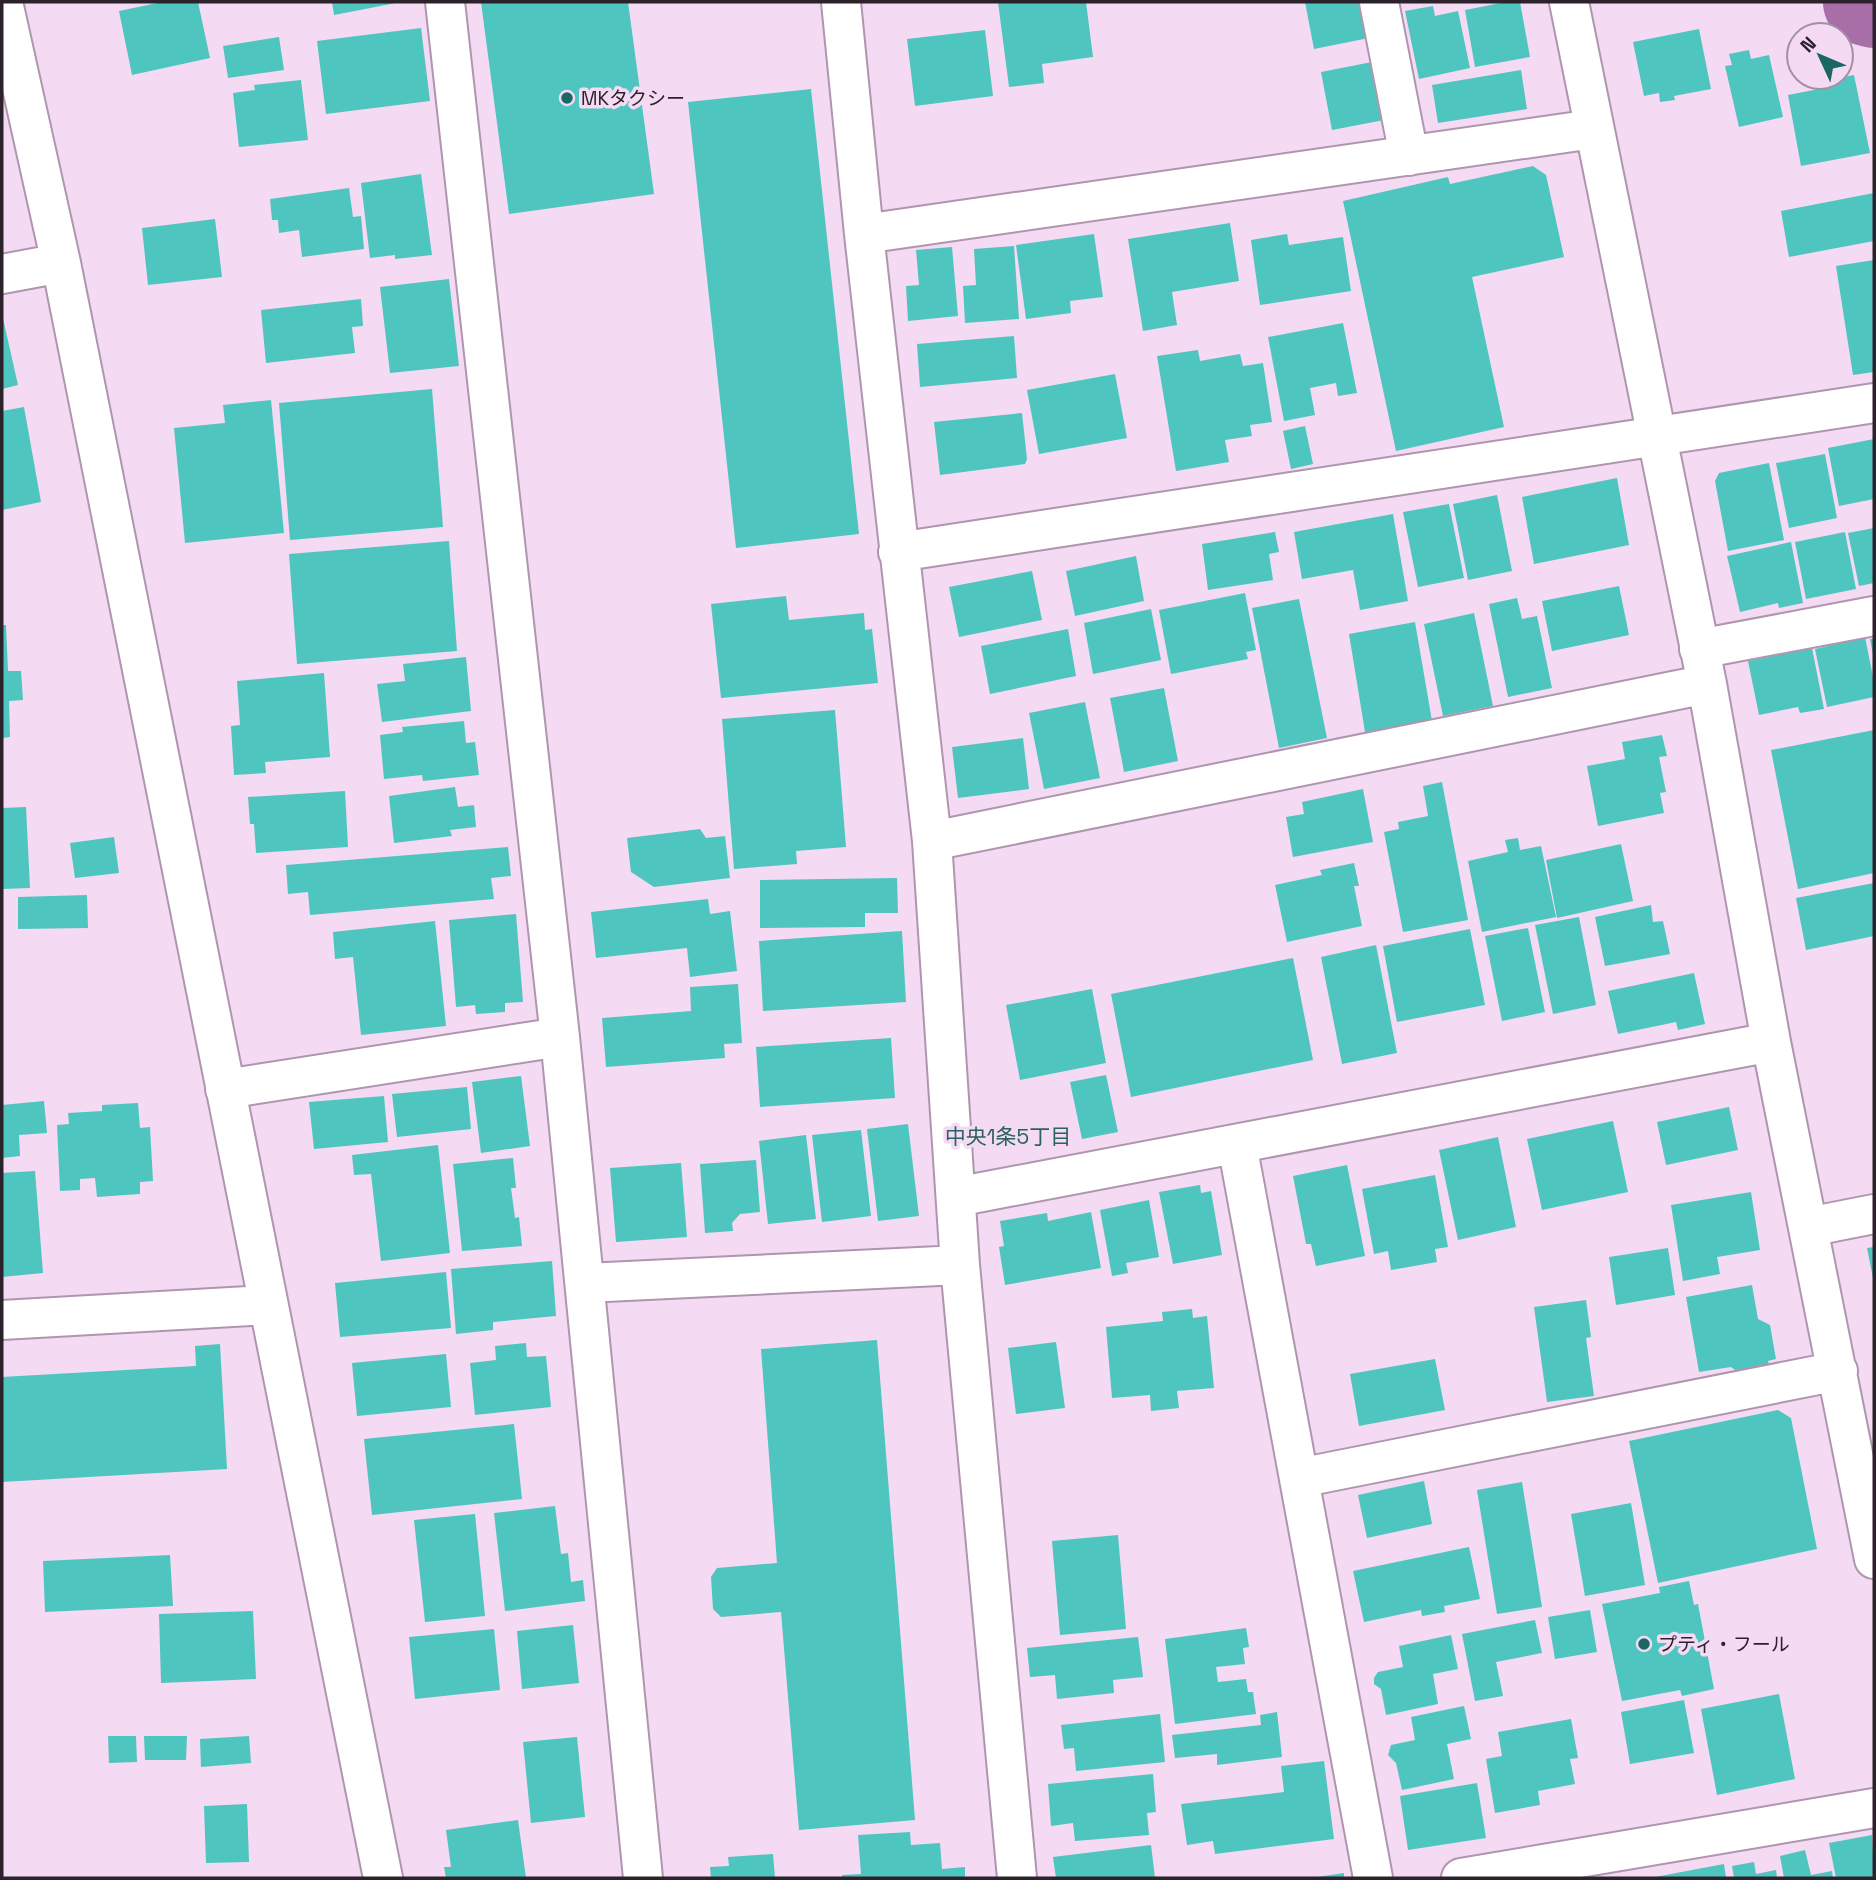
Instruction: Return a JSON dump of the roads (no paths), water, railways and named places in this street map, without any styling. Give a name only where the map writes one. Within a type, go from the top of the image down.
[{"type":"street","points":[[3,2],[61,264],[383,1878]]},
{"type":"street","points":[[445,2],[560,1037],[643,1878]]},
{"type":"street","points":[[841,2],[863,234],[932,841],[960,1265],[1017,1878]]},
{"type":"street","points":[[1379,2],[1409,156]]},
{"type":"street","points":[[1569,2],[1703,667],[1771,1042],[1874,1559]]},
{"type":"street","points":[[863,234],[1593,129]]},
{"type":"street","points":[[2,274],[61,264]]},
{"type":"street","points":[[898,552],[1874,403]]},
{"type":"street","points":[[932,841],[1703,667],[1874,616]]},
{"type":"street","points":[[225,1088],[560,1037]]},
{"type":"street","points":[[956,1197],[1771,1042]]},
{"type":"street","points":[[1237,1144],[1373,1878]]},
{"type":"street","points":[[1808,1227],[1874,1214]]},
{"type":"street","points":[[585,1283],[960,1265]]},
{"type":"street","points":[[2,1320],[267,1305]]},
{"type":"street","points":[[1299,1478],[1838,1371]]},
{"type":"street","points":[[1461,1878],[1874,1808]]},
{"type":"waterway","points":[[1867,2],[1874,4]]},
{"type":"place","name":"MKタクシー","points":[[567,98]]},
{"type":"place","name":"プティ・フール","points":[[1644,1644]]},
{"type":"district","name":"中央1条5丁目","points":[[1008,1136]]}]
